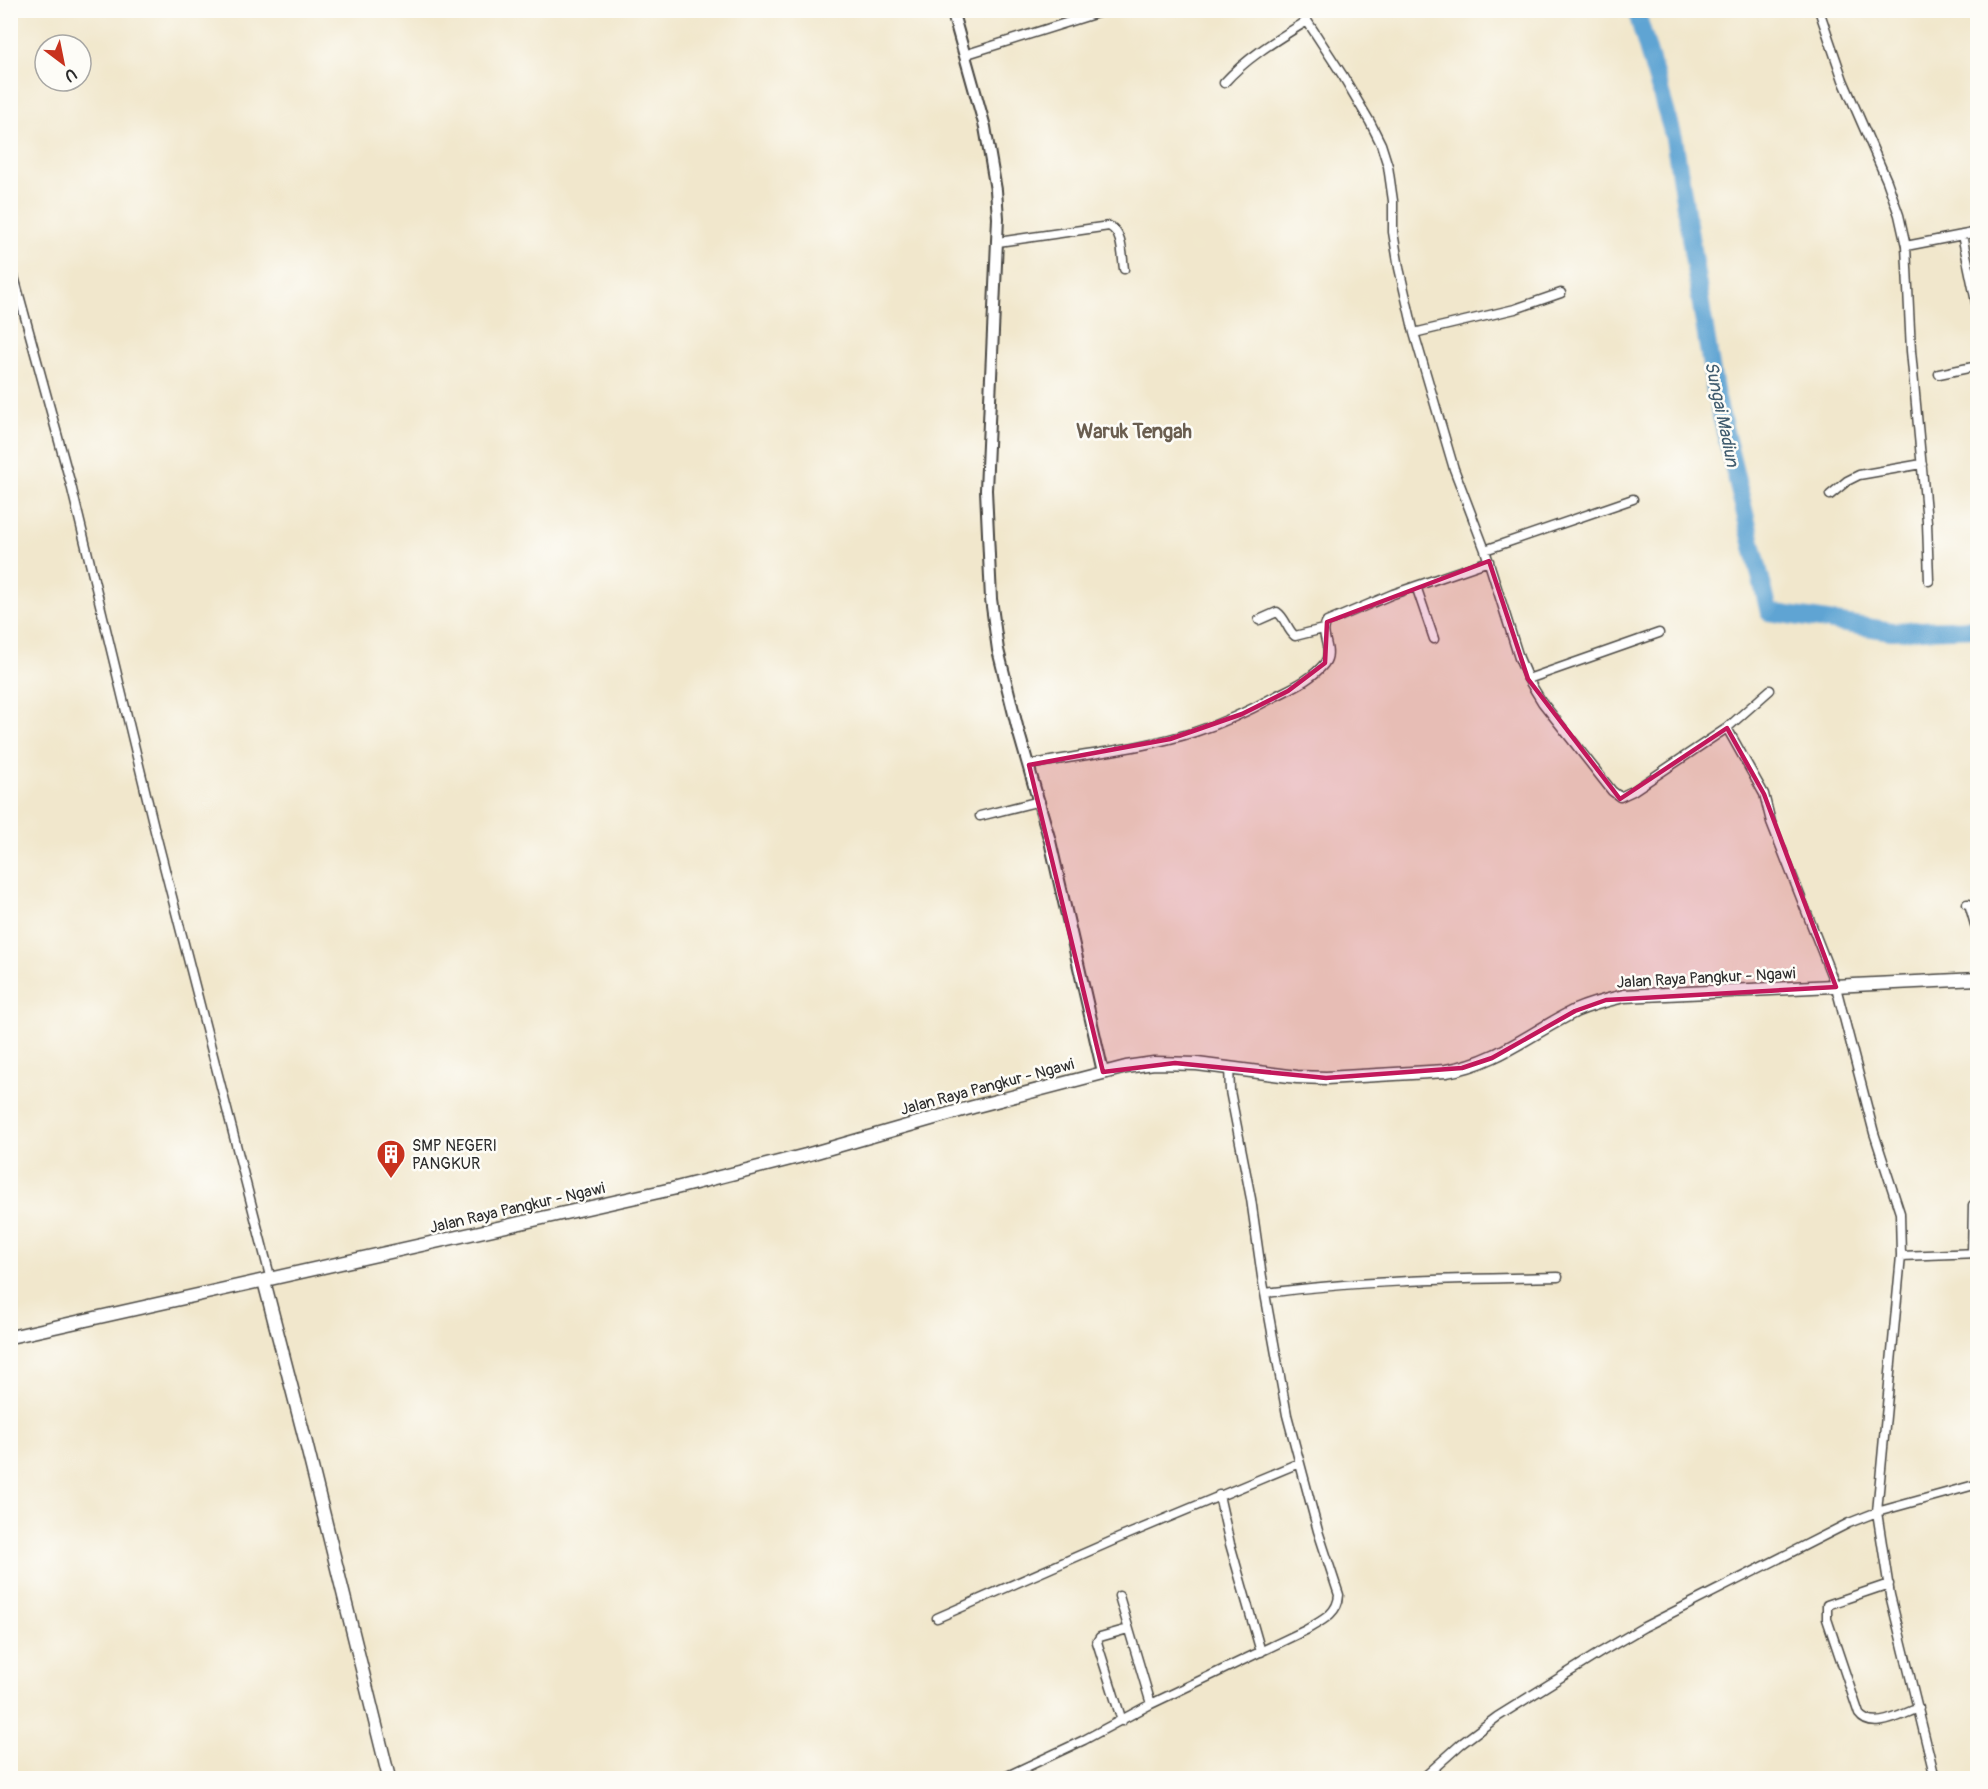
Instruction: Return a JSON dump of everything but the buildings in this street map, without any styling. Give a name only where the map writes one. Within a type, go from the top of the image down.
[{"type":"main road","name":"Jalan Raya Pangkur - Ngawi","points":[[10,1337],[745,1171],[1102,1072],[1154,1063],[1197,1064],[1297,1077],[1326,1078],[1454,1070],[1492,1059],[1575,1011],[1624,996],[1977,979]]},
{"type":"main road","points":[[267,1280],[389,1779]]},
{"type":"street","points":[[952,10],[984,127],[996,190],[998,242],[993,303],[986,489],[991,599],[999,650],[1040,801],[1102,1072]]},
{"type":"street","points":[[964,55],[1107,10]]},
{"type":"street","points":[[1300,10],[1354,94],[1381,144],[1388,166],[1393,201],[1393,232],[1399,268],[1414,333],[1454,469],[1489,561],[1519,658],[1542,702],[1612,791],[1620,797],[1633,791],[1727,728],[1770,690]]},
{"type":"street","points":[[1819,10],[1851,99],[1887,181],[1899,215],[1906,246],[1911,351],[1927,522],[1929,581]]},
{"type":"street","points":[[1224,83],[1233,72],[1266,47],[1307,21]]},
{"type":"street","points":[[998,242],[1109,226],[1114,228],[1119,236],[1124,269]]},
{"type":"street","points":[[1906,246],[1977,232]]},
{"type":"street","points":[[1962,235],[1977,312]]},
{"type":"street","points":[[10,262],[71,485],[267,1280]]},
{"type":"street","points":[[1414,333],[1515,309],[1561,293]]},
{"type":"street","points":[[1939,374],[1977,366]]},
{"type":"street","points":[[1830,495],[1847,481],[1859,475],[1922,464]]},
{"type":"street","points":[[1485,550],[1633,499]]},
{"type":"street","points":[[1029,765],[1170,738],[1195,732],[1242,714],[1288,691],[1321,667],[1328,655],[1323,629],[1327,622],[1416,586],[1489,561]]},
{"type":"street","points":[[1416,586],[1434,639]]},
{"type":"street","points":[[1259,620],[1277,612],[1295,636],[1323,629]]},
{"type":"street","points":[[1528,679],[1659,633]]},
{"type":"street","points":[[1727,728],[1764,794],[1771,822],[1836,987],[1874,1132],[1897,1200],[1901,1220],[1901,1256],[1877,1512],[1888,1584],[1935,1779]]},
{"type":"street","points":[[980,816],[1040,801]]},
{"type":"street","points":[[1967,904],[1969,904],[1977,935]]},
{"type":"street","points":[[1003,1779],[1151,1704],[1262,1652],[1325,1618],[1339,1604],[1339,1595],[1318,1531],[1287,1415],[1273,1344],[1228,1068]]},
{"type":"street","points":[[1901,1256],[1975,1253],[1974,1205]]},
{"type":"street","points":[[1266,1293],[1312,1287],[1431,1279],[1558,1277]]},
{"type":"street","points":[[937,1618],[1219,1495],[1299,1463]]},
{"type":"street","points":[[1423,1779],[1461,1744],[1497,1717],[1644,1627],[1744,1578],[1792,1551],[1877,1512],[1977,1484]]},
{"type":"street","points":[[1219,1495],[1230,1544],[1262,1652]]},
{"type":"street","points":[[1888,1584],[1827,1605],[1827,1619],[1859,1714],[1864,1720],[1868,1723],[1877,1722],[1918,1708]]},
{"type":"street","points":[[1119,1596],[1151,1704]]},
{"type":"street","points":[[1122,1720],[1096,1646],[1100,1637],[1128,1629]]},
{"type":"highlighted area","points":[[1489,561],[1528,679],[1620,799],[1727,728],[1764,794],[1836,987],[1606,1000],[1575,1011],[1492,1058],[1462,1068],[1326,1078],[1175,1063],[1103,1072],[1029,765],[1170,739],[1242,714],[1288,691],[1325,663],[1327,622]]},
{"type":"shaded area","points":[[15,1291],[20,1313],[11,1315],[11,1292]]},
{"type":"waterway","name":"Sungai Madiun","points":[[1636,10],[1674,138],[1715,391],[1769,612],[1892,631],[1978,628]]},
{"type":"place","name":"SMP NEGERI PANGKUR","points":[[391,1180]]},
{"type":"district","name":"Waruk Tengah","points":[[1134,431]]}]
